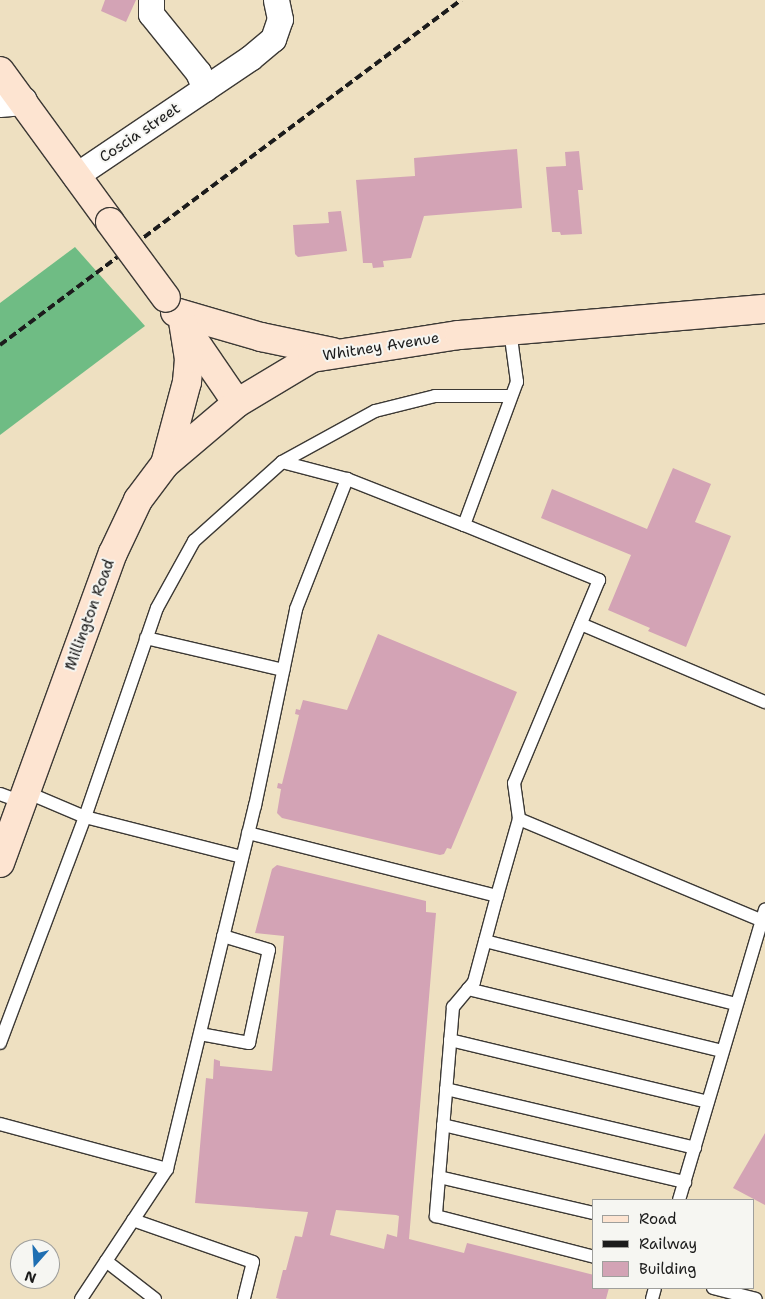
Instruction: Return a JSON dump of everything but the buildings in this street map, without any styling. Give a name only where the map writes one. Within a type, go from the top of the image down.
[{"type":"main road","points":[[0,71],[11,102],[75,176],[110,222],[175,311],[236,404]]},
{"type":"main road","name":"Whitney Avenue","points":[[236,404],[312,358],[459,334],[765,309]]},
{"type":"main road","points":[[175,311],[261,337],[338,354]]},
{"type":"main road","points":[[165,464],[187,382],[189,359],[175,311]]},
{"type":"main road","name":"Millington Road","points":[[0,863],[16,796],[113,552],[138,500],[165,464],[236,404]]},
{"type":"street","points":[[151,0],[151,14],[198,72],[205,89]]},
{"type":"street","name":"Coscia street","points":[[75,176],[205,89],[273,39],[280,19],[276,0]]},
{"type":"lane","points":[[464,525],[517,382],[510,330]]},
{"type":"lane","points":[[0,1043],[85,818],[157,608],[194,541],[282,462],[376,411],[435,396],[511,396]]},
{"type":"lane","points":[[282,462],[347,479],[599,580],[514,783],[519,819],[474,982],[452,1007],[436,1216],[592,1256]]},
{"type":"lane","points":[[81,1299],[167,1169],[248,833],[296,609],[347,479]]},
{"type":"lane","points":[[581,624],[765,702]]},
{"type":"lane","points":[[146,638],[283,670]]},
{"type":"lane","points":[[16,796],[85,818],[242,857]]},
{"type":"lane","points":[[519,819],[763,917],[722,1051],[680,1199]]},
{"type":"lane","points":[[248,833],[497,896]]},
{"type":"lane","points":[[200,1034],[249,1043],[268,950],[223,936]]},
{"type":"lane","points":[[485,942],[736,1004]]},
{"type":"lane","points":[[468,989],[722,1051]]},
{"type":"lane","points":[[450,1040],[708,1102]]},
{"type":"lane","points":[[446,1089],[694,1148]]},
{"type":"lane","points":[[0,1124],[167,1169]]},
{"type":"lane","points":[[443,1125],[685,1182]]},
{"type":"lane","points":[[439,1177],[592,1213]]},
{"type":"lane","points":[[134,1220],[253,1262],[244,1299]]},
{"type":"lane","points":[[106,1261],[155,1299]]},
{"type":"lane","points":[[717,1289],[756,1299]]},
{"type":"green space","points":[[75,247],[145,326],[0,435],[0,303]]},
{"type":"railway","points":[[0,345],[461,0]]}]
